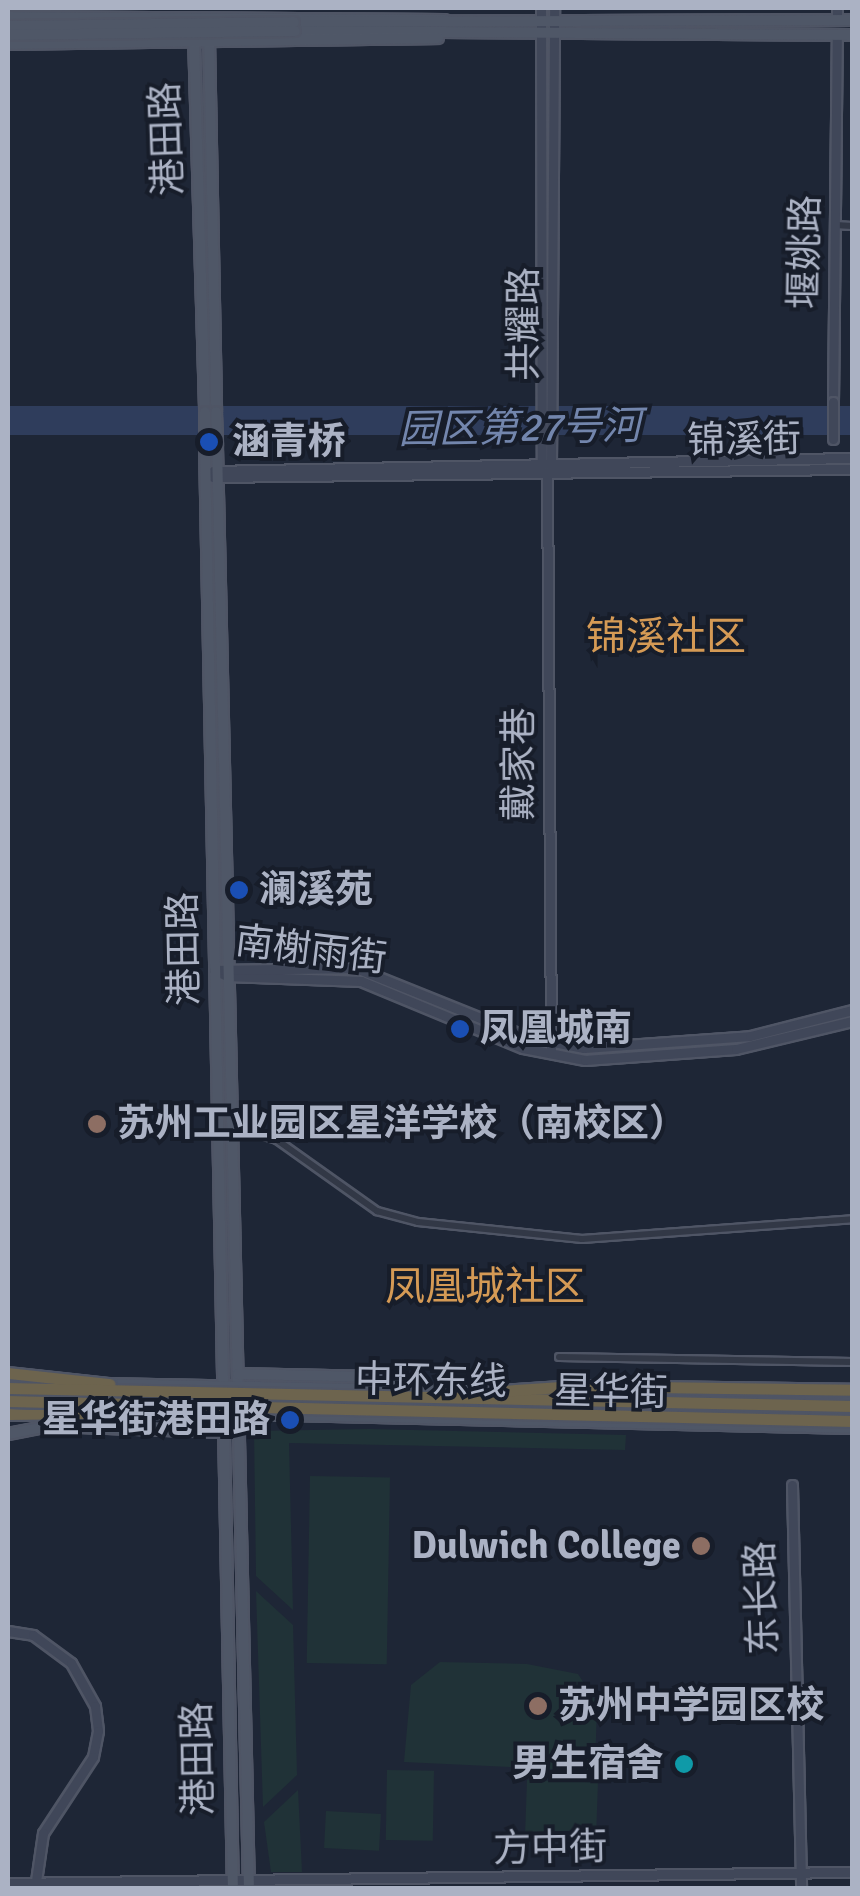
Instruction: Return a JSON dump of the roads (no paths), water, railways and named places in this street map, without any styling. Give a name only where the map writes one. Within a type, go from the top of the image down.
[{"type":"highway","points":[[8,1372],[162,1392]]},
{"type":"highway","name":"中环东线","points":[[8,1385],[162,1392],[852,1403]]},
{"type":"highway","points":[[438,1396],[576,1386],[852,1390]]},
{"type":"highway","points":[[8,1408],[164,1412]]},
{"type":"highway","name":"中环东线","points":[[8,1408],[852,1424]]},
{"type":"main road","points":[[8,18],[194,10],[446,20]]},
{"type":"main road","name":"港田路","points":[[194,10],[211,447],[206,474],[221,1432],[240,1886]]},
{"type":"main road","name":"港田路","points":[[209,11],[210,412]]},
{"type":"main road","points":[[8,35],[295,27],[540,14],[837,14],[852,20]]},
{"type":"main road","points":[[8,26],[295,27],[444,36],[852,35]]},
{"type":"main road","points":[[8,44],[420,42],[444,36]]},
{"type":"main road","name":"港田路","points":[[211,447],[218,474],[238,1380],[240,1886]]},
{"type":"main road","name":"星华街","points":[[238,1380],[377,1377],[408,1391],[852,1403]]},
{"type":"main road","points":[[8,1385],[222,1386],[238,1380]]},
{"type":"main road","name":"星华街","points":[[164,1412],[852,1424]]},
{"type":"main road","points":[[8,1434],[50,1426],[221,1432]]},
{"type":"street","name":"共耀路","points":[[539,461],[540,14]]},
{"type":"street","name":"共耀路","points":[[554,14],[554,461]]},
{"type":"street","name":"堰姚路","points":[[832,464],[837,35]]},
{"type":"street","points":[[835,226],[852,226]]},
{"type":"street","name":"锦溪街","points":[[206,474],[547,472],[832,464],[852,458]]},
{"type":"street","points":[[539,461],[547,472],[554,461]]},
{"type":"street","name":"锦溪街","points":[[218,474],[539,461],[832,464],[852,468]]},
{"type":"street","name":"戴家巷","points":[[547,472],[550,1056]]},
{"type":"street","name":"南榭雨街","points":[[214,970],[329,965],[376,972],[551,1043],[610,1048],[750,1036],[852,1010]]},
{"type":"street","name":"南榭雨街","points":[[227,970],[361,981],[550,1056],[613,1059],[736,1048],[852,1021]]},
{"type":"street","points":[[231,1126],[276,1140],[377,1211],[418,1222],[582,1240],[852,1219]]},
{"type":"street","points":[[559,1357],[852,1362]]},
{"type":"street","name":"东长路","points":[[792,1485],[800,1888]]},
{"type":"street","points":[[8,1631],[33,1635],[71,1663],[95,1706],[98,1730],[86,1769],[43,1833],[35,1884]]},
{"type":"street","name":"方中街","points":[[8,1883],[429,1884],[852,1872]]},
{"type":"water","name":"园区第27号河","points":[[8,406],[852,406],[852,435],[8,435]]},
{"type":"place","name":"涵青桥","points":[[209,442]]},
{"type":"place","name":"澜溪苑","points":[[239,890]]},
{"type":"place","name":"凤凰城南","points":[[460,1029]]},
{"type":"place","name":"苏州工业园区星洋学校（南校区）","points":[[97,1124]]},
{"type":"place","name":"星华街港田路","points":[[290,1420]]},
{"type":"place","name":"Dulwich College","points":[[701,1546]]},
{"type":"place","name":"苏州中学园区校","points":[[538,1706]]},
{"type":"place","name":"男生宿舍","points":[[684,1764]]},
{"type":"district","name":"锦溪社区","points":[[666,637]]},
{"type":"district","name":"凤凰城社区","points":[[485,1287]]}]
